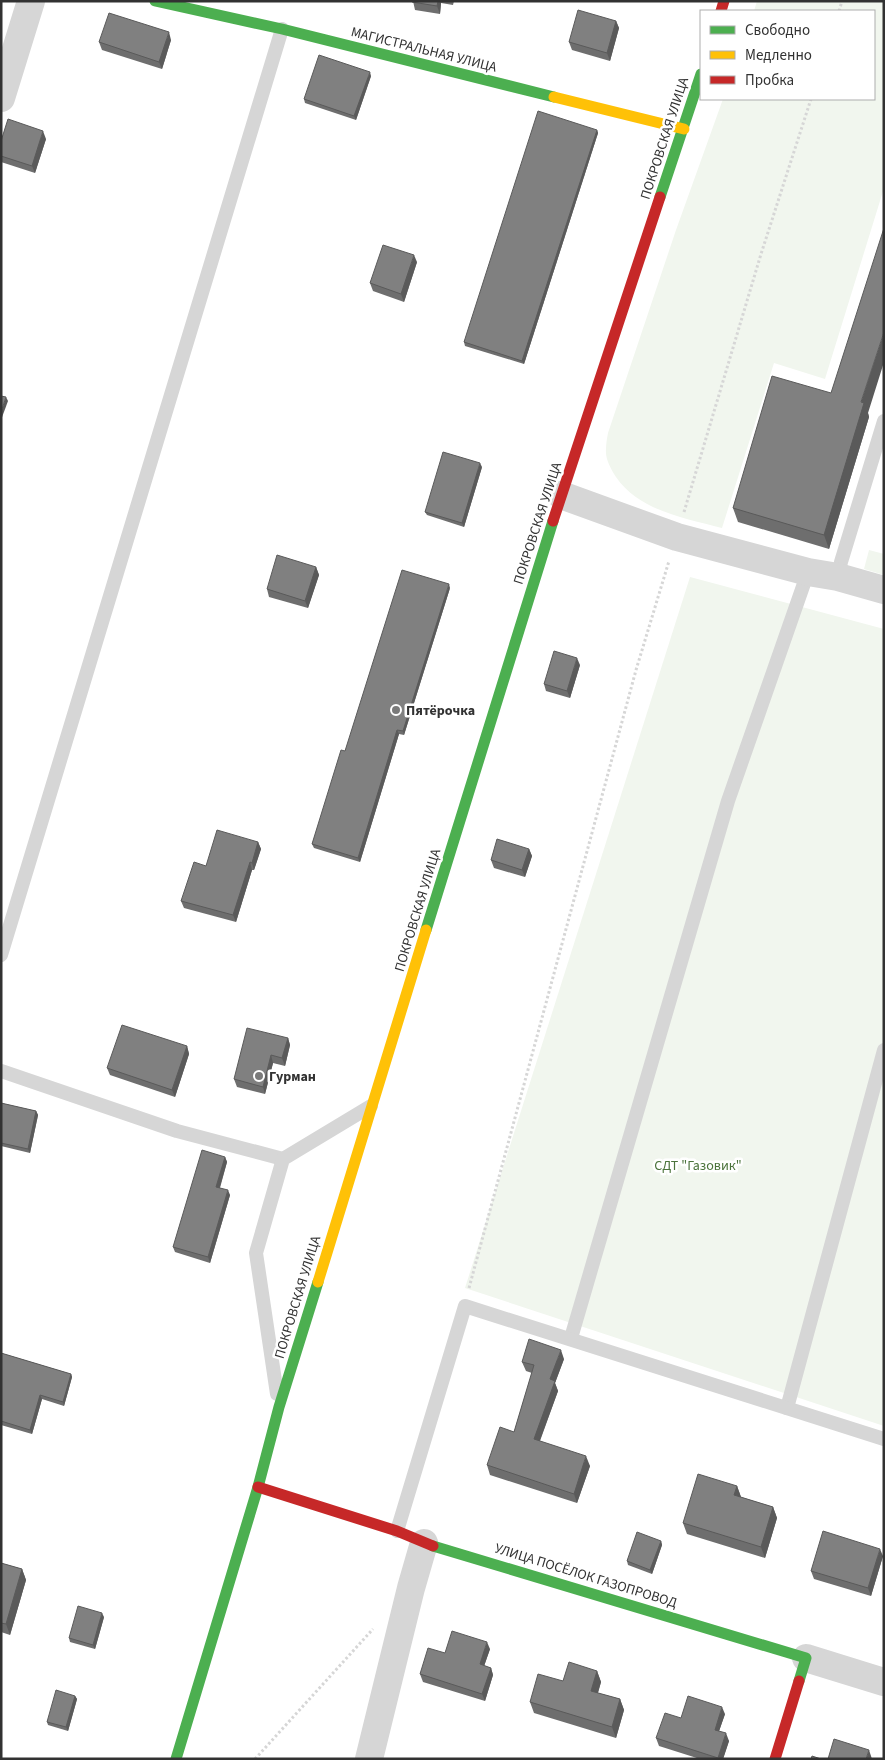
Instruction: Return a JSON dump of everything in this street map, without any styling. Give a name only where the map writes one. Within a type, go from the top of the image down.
[{"type":"main road","name":"МАГИСТРАЛЬНАЯ УЛИЦА","points":[[155,1],[282,29],[684,129]]},
{"type":"main road","name":"ПОКРОВСКАЯ УЛИЦА","points":[[176,1759],[258,1487],[279,1407],[561,495],[700,77]]},
{"type":"main road","name":"УЛИЦА ПОСЁЛОК ГАЗОПРОВОД","points":[[258,1487],[396,1531],[424,1543],[806,1658]]},
{"type":"main road","points":[[775,1759],[806,1658]]},
{"type":"street","points":[[1,98],[31,1]]},
{"type":"street","points":[[561,495],[677,537],[808,572],[838,576],[884,590]]},
{"type":"street","points":[[369,1759],[424,1543]]},
{"type":"street","points":[[806,1658],[884,1682]]},
{"type":"lane","points":[[1,955],[282,29]]},
{"type":"lane","points":[[838,576],[884,421]]},
{"type":"lane","points":[[571,1338],[728,800],[808,572]]},
{"type":"lane","points":[[786,1408],[884,1050]]},
{"type":"lane","points":[[1,1071],[177,1131],[283,1159]]},
{"type":"lane","points":[[279,1407],[256,1252],[283,1159],[373,1104]]},
{"type":"lane","points":[[396,1531],[464,1306],[571,1338],[884,1439]]},
{"type":"path","points":[[464,1306],[636,670],[761,254],[810,100]]},
{"type":"path","points":[[255,1759],[378,1624]]},
{"type":"green space","points":[[757,1],[884,1],[884,188],[825,379],[774,363],[722,528],[664,512],[637,498],[616,477],[606,456],[608,433],[676,230],[723,100],[875,100],[875,10],[754,10]]},
{"type":"green space","points":[[869,550],[884,554],[884,575],[864,569]]},
{"type":"green space","name":"СДТ \"Газовик\"","points":[[690,577],[884,629],[884,1426],[465,1288]]},
{"type":"building","points":[[413,1],[438,1],[437,6]]},
{"type":"building","points":[[578,10],[616,21],[607,53],[569,42]]},
{"type":"building","points":[[109,13],[169,32],[159,62],[99,42]]},
{"type":"building","points":[[319,55],[370,72],[354,116],[304,99]]},
{"type":"building","points":[[538,111],[597,130],[522,361],[464,342]]},
{"type":"building","points":[[8,119],[43,131],[32,166],[1,156],[1,141]]},
{"type":"building","points":[[884,228],[884,332],[861,402],[864,403],[824,535],[733,508],[772,376],[831,393]]},
{"type":"building","points":[[383,245],[414,255],[401,294],[370,283]]},
{"type":"building","points":[[1,396],[6,397],[1,412]]},
{"type":"building","points":[[443,452],[480,463],[462,523],[425,512]]},
{"type":"building","points":[[277,555],[316,567],[305,601],[267,589]]},
{"type":"building","points":[[402,570],[449,584],[403,731],[397,730],[358,858],[312,844],[341,750],[345,751]]},
{"type":"building","points":[[554,651],[577,658],[567,691],[544,684]]},
{"type":"building","points":[[217,830],[258,842],[233,915],[181,901],[194,862],[206,866]]},
{"type":"building","points":[[497,839],[529,849],[522,870],[491,860]]},
{"type":"building","points":[[122,1025],[187,1046],[172,1090],[107,1068]]},
{"type":"building","points":[[247,1028],[288,1038],[282,1058],[271,1055],[263,1087],[234,1079]]},
{"type":"building","points":[[1,1103],[36,1111],[28,1149],[1,1143]]},
{"type":"building","points":[[202,1150],[225,1157],[216,1187],[228,1190],[208,1257],[173,1247]]},
{"type":"building","points":[[529,1339],[561,1350],[550,1379],[555,1381],[534,1439],[586,1456],[574,1494],[487,1465],[500,1427],[514,1432],[534,1365],[522,1362]]},
{"type":"building","points":[[1,1353],[71,1374],[63,1402],[40,1395],[30,1430],[1,1421]]},
{"type":"building","points":[[698,1474],[737,1486],[734,1495],[773,1507],[761,1547],[683,1523]]},
{"type":"building","points":[[823,1531],[880,1549],[868,1588],[811,1571]]},
{"type":"building","points":[[637,1532],[661,1541],[650,1570],[627,1561]]},
{"type":"building","points":[[1,1563],[22,1569],[6,1624],[1,1623]]},
{"type":"building","points":[[78,1606],[102,1613],[93,1645],[69,1638]]},
{"type":"building","points":[[452,1631],[487,1642],[480,1664],[491,1668],[482,1694],[420,1674],[428,1648],[445,1653]]},
{"type":"building","points":[[569,1662],[597,1671],[591,1691],[620,1699],[612,1727],[530,1702],[538,1674],[563,1681]]},
{"type":"building","points":[[56,1690],[75,1696],[66,1727],[47,1722]]},
{"type":"building","points":[[688,1696],[722,1707],[715,1730],[726,1733],[718,1758],[656,1738],[665,1713],[681,1718]]},
{"type":"building","points":[[834,1739],[869,1750],[866,1759],[828,1759]]},
{"type":"traffic: fast","points":[[155,1],[282,29],[554,97]]},
{"type":"traffic: fast","points":[[660,197],[700,77]]},
{"type":"traffic: fast","points":[[426,930],[553,521]]},
{"type":"traffic: fast","points":[[176,1759],[258,1487],[279,1407],[318,1282]]},
{"type":"traffic: fast","points":[[433,1546],[806,1658],[799,1681]]},
{"type":"traffic: slow","points":[[554,97],[684,129]]},
{"type":"traffic: slow","points":[[318,1282],[426,930]]},
{"type":"traffic: jam","points":[[721,10],[724,1]]},
{"type":"traffic: jam","points":[[553,521],[660,197]]},
{"type":"traffic: jam","points":[[258,1487],[397,1531],[433,1546]]},
{"type":"traffic: jam","points":[[775,1759],[799,1681]]},
{"type":"place","name":"Пятёрочка","points":[[396,710]]},
{"type":"place","name":"Гурман","points":[[259,1076]]}]
